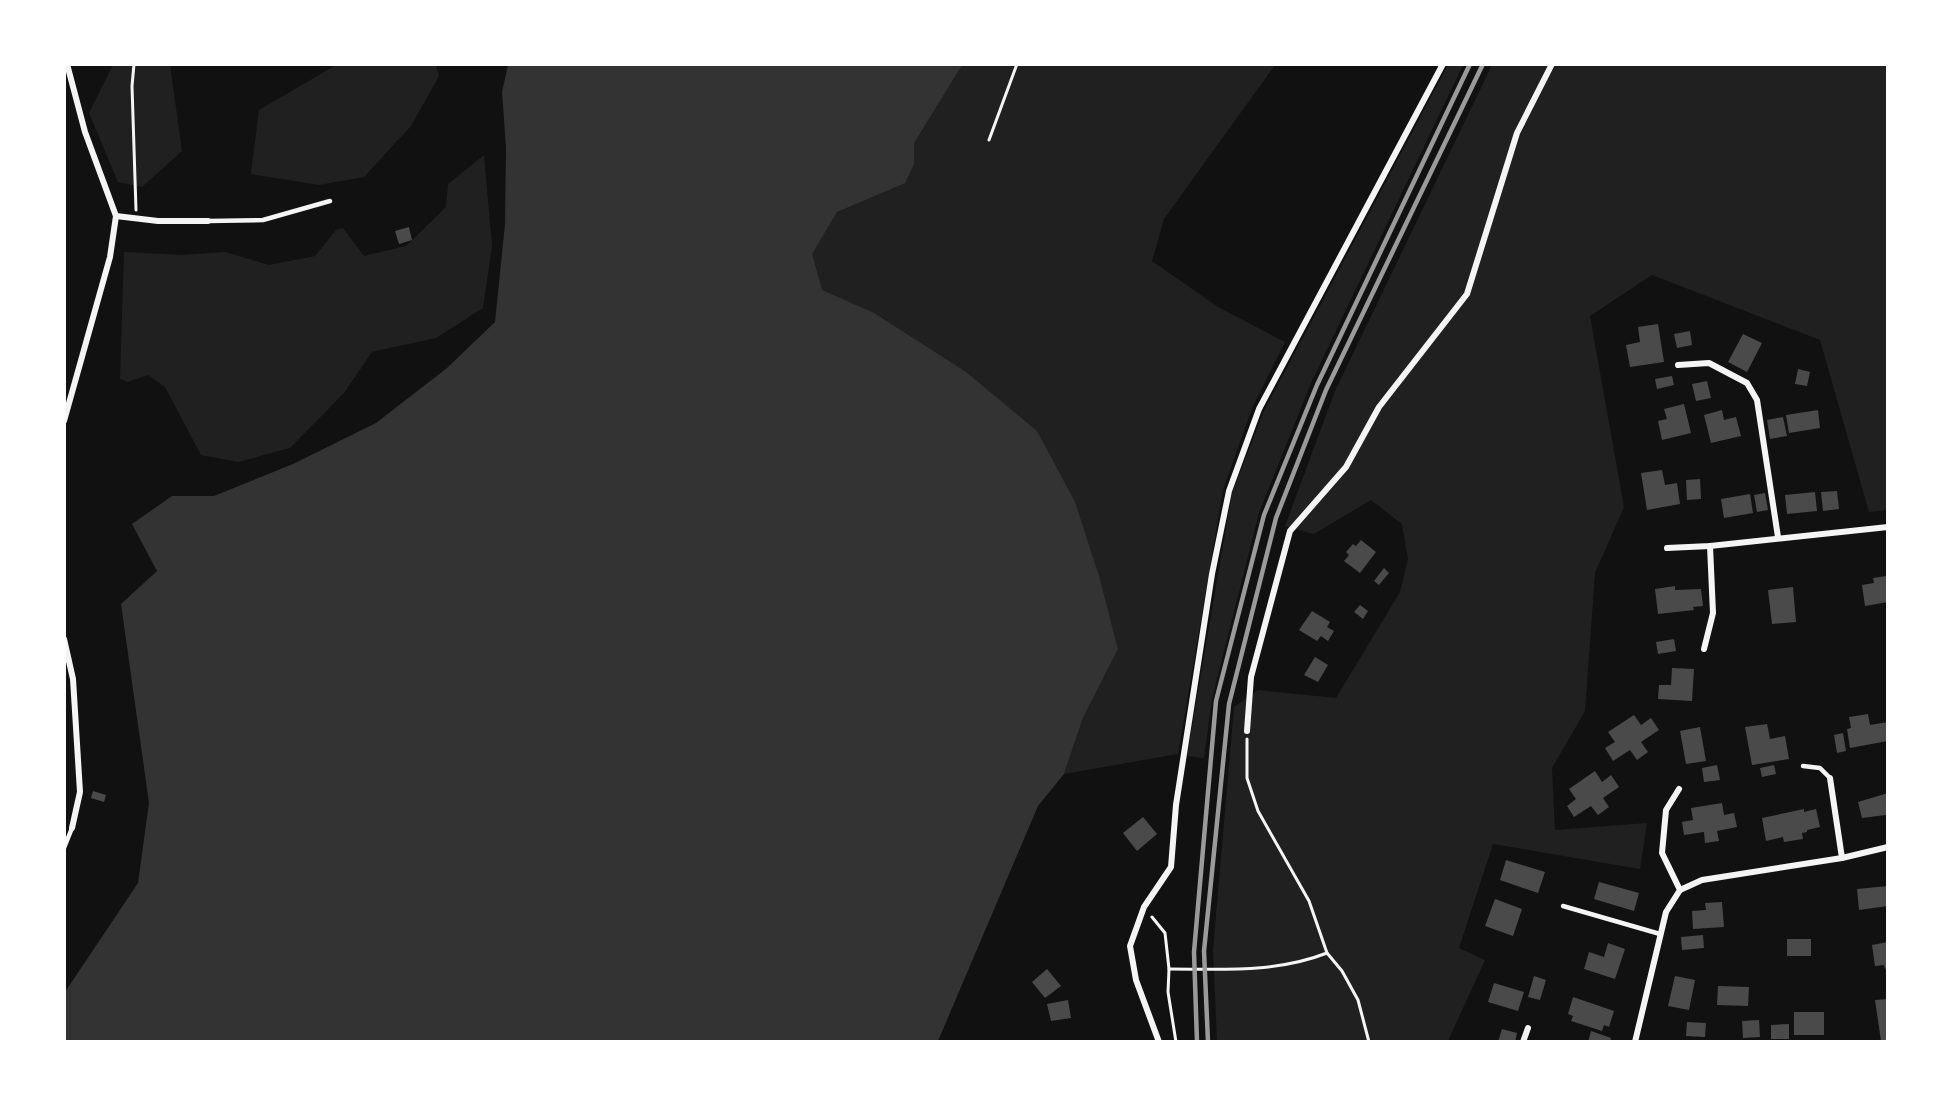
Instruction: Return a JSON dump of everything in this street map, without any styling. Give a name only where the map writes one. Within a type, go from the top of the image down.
[{"type":"street","points":[[64,421],[110,257],[116,216],[85,132],[67,64]]},
{"type":"street","points":[[1159,1041],[1136,980],[1130,946],[1144,908],[1171,867],[1176,804],[1210,586],[1229,491],[1259,410],[1443,64]]},
{"type":"street","points":[[1247,731],[1251,677],[1290,531],[1346,467],[1379,407],[1467,294],[1517,133],[1552,64]]},
{"type":"street","points":[[116,216],[136,219],[208,221]]},
{"type":"street","points":[[1678,365],[1709,363],[1747,383],[1757,400],[1778,537]]},
{"type":"street","points":[[1667,548],[1710,546],[1887,527]]},
{"type":"street","points":[[1704,649],[1713,613],[1710,546]]},
{"type":"street","points":[[64,639],[73,679],[80,792],[72,828]]},
{"type":"street","points":[[1830,778],[1842,858]]},
{"type":"street","points":[[1679,789],[1666,810],[1662,853],[1680,890]]},
{"type":"street","points":[[1635,1041],[1666,912],[1680,890],[1702,880],[1842,858],[1887,847]]},
{"type":"street","points":[[1523,1041],[1528,1028]]},
{"type":"lane","points":[[208,221],[264,220],[330,201]]},
{"type":"lane","points":[[1803,766],[1820,768],[1830,778]]},
{"type":"lane","points":[[64,848],[72,828]]},
{"type":"lane","points":[[1563,906],[1660,934]]},
{"type":"path","points":[[134,64],[132,86],[136,219]]},
{"type":"path","points":[[989,140],[1017,64]]},
{"type":"path","points":[[1247,731],[1247,778],[1258,811],[1309,901],[1327,953],[1342,971],[1358,1000],[1369,1041]]},
{"type":"path","points":[[1144,908],[1165,933],[1169,969],[1168,992],[1176,1041]]},
{"type":"path","points":[[1169,969],[1273,968],[1300,964],[1327,953]]},
{"type":"shaded area","points":[[113,65],[170,65],[182,151],[142,187],[118,182],[89,113]]},
{"type":"shaded area","points":[[336,65],[436,65],[439,76],[411,126],[364,177],[319,185],[251,174],[259,110]]},
{"type":"shaded area","points":[[508,65],[962,65],[914,143],[914,164],[905,183],[837,212],[812,254],[822,290],[874,313],[966,372],[1037,431],[1075,502],[1099,576],[1118,649],[1083,718],[1064,774],[1038,806],[938,1041],[65,1041],[65,992],[138,883],[149,803],[121,604],[157,571],[132,524],[172,496],[214,496],[293,464],[376,423],[447,368],[495,322],[505,224],[506,147],[502,92]]},
{"type":"shaded area","points":[[706,65],[1275,65],[1164,219],[1152,261],[1218,307],[1285,342],[1252,408],[1223,490],[1178,754],[1064,774],[1083,718],[1118,649],[1090,548],[634,372]]},
{"type":"shaded area","points":[[1448,65],[1463,65],[1311,383],[1259,513],[1212,699],[1204,758],[1187,756],[1232,493],[1264,411]]},
{"type":"shaded area","points":[[1492,65],[1887,65],[1887,510],[1869,512],[1820,340],[1652,275],[1590,316],[1624,507],[1595,573],[1585,711],[1552,768],[1555,830],[1647,823],[1640,869],[1493,844],[1459,948],[1485,960],[1448,1041],[1217,1042],[1213,950],[1234,707],[1258,690],[1336,698],[1400,592],[1408,559],[1402,524],[1371,500],[1314,534],[1285,526],[1335,391]]},
{"type":"shaded area","points":[[484,155],[492,246],[483,308],[436,338],[372,352],[344,393],[290,448],[238,462],[201,455],[165,387],[148,375],[127,382],[120,379],[124,252],[182,255],[225,252],[269,265],[315,256],[336,230],[343,228],[364,256],[406,246],[446,207],[448,184]]},
{"type":"building","points":[[409,227],[412,240],[399,244],[395,231]]},
{"type":"building","points":[[1658,324],[1664,362],[1630,367],[1626,345],[1640,342],[1638,327]]},
{"type":"building","points":[[1690,331],[1692,345],[1677,348],[1674,334]]},
{"type":"building","points":[[1743,334],[1762,343],[1747,372],[1728,362]]},
{"type":"building","points":[[1798,369],[1810,372],[1807,386],[1795,384]]},
{"type":"building","points":[[1672,376],[1674,385],[1657,389],[1655,379]]},
{"type":"building","points":[[1707,381],[1711,398],[1696,401],[1692,384]]},
{"type":"building","points":[[1684,404],[1691,433],[1662,440],[1658,421],[1667,419],[1664,409]]},
{"type":"building","points":[[1722,410],[1724,420],[1736,417],[1741,436],[1711,443],[1704,415]]},
{"type":"building","points":[[1818,410],[1820,428],[1789,433],[1786,415]]},
{"type":"building","points":[[1783,417],[1787,436],[1770,439],[1767,420]]},
{"type":"building","points":[[1662,470],[1665,485],[1677,483],[1680,504],[1647,510],[1641,473]]},
{"type":"building","points":[[1700,479],[1701,499],[1687,500],[1686,480]]},
{"type":"building","points":[[1837,491],[1839,509],[1823,511],[1821,492]]},
{"type":"building","points":[[1815,492],[1817,511],[1787,514],[1785,495]]},
{"type":"building","points":[[1765,493],[1768,510],[1757,512],[1754,495]]},
{"type":"building","points":[[1750,494],[1753,513],[1724,518],[1721,499]]},
{"type":"building","points":[[1361,540],[1376,552],[1360,573],[1344,561],[1349,555],[1346,552],[1353,544],[1356,546]]},
{"type":"building","points":[[1384,568],[1389,573],[1379,585],[1374,581]]},
{"type":"building","points":[[1886,576],[1888,602],[1865,606],[1862,585],[1874,583],[1873,578]]},
{"type":"building","points":[[1675,586],[1675,590],[1701,589],[1703,606],[1693,607],[1694,610],[1658,614],[1655,589]]},
{"type":"building","points":[[1793,587],[1796,622],[1772,624],[1768,590]]},
{"type":"building","points":[[1360,605],[1368,611],[1363,619],[1354,612]]},
{"type":"building","points":[[1312,611],[1330,622],[1327,627],[1334,631],[1328,641],[1321,636],[1317,641],[1299,630]]},
{"type":"building","points":[[1674,639],[1676,651],[1658,654],[1656,642]]},
{"type":"building","points":[[1315,657],[1328,665],[1318,682],[1304,675]]},
{"type":"building","points":[[1672,668],[1694,669],[1692,701],[1658,699],[1659,685],[1671,685]]},
{"type":"building","points":[[1868,714],[1870,725],[1888,722],[1888,741],[1850,748],[1847,729],[1851,728],[1849,717]]},
{"type":"building","points":[[1634,715],[1641,725],[1651,718],[1659,730],[1641,742],[1648,752],[1637,760],[1630,750],[1613,761],[1605,748],[1615,742],[1608,732]]},
{"type":"building","points":[[1767,724],[1770,739],[1785,736],[1789,759],[1752,765],[1745,727]]},
{"type":"building","points":[[1700,727],[1706,761],[1686,764],[1680,731]]},
{"type":"building","points":[[1843,733],[1846,751],[1837,753],[1834,735]]},
{"type":"building","points":[[1717,765],[1720,780],[1704,782],[1702,768]]},
{"type":"building","points":[[1774,765],[1776,774],[1762,777],[1760,768]]},
{"type":"building","points":[[1595,771],[1602,782],[1611,775],[1619,787],[1603,798],[1609,807],[1598,815],[1591,806],[1574,817],[1567,806],[1576,799],[1569,789]]},
{"type":"building","points":[[93,791],[106,795],[104,802],[91,798]]},
{"type":"building","points":[[1888,793],[1886,815],[1862,818],[1858,802]]},
{"type":"building","points":[[1722,803],[1724,815],[1734,813],[1737,827],[1717,831],[1719,841],[1705,843],[1704,832],[1684,835],[1682,822],[1693,820],[1691,808]]},
{"type":"building","points":[[1804,809],[1804,812],[1816,809],[1820,827],[1802,833],[1803,839],[1784,842],[1783,837],[1766,841],[1762,818]]},
{"type":"building","points":[[1143,817],[1157,834],[1137,851],[1123,833]]},
{"type":"building","points":[[1506,860],[1545,872],[1538,893],[1500,880]]},
{"type":"building","points":[[1599,882],[1639,893],[1634,911],[1594,899]]},
{"type":"building","points":[[1888,886],[1888,906],[1859,910],[1857,889]]},
{"type":"building","points":[[1495,899],[1522,909],[1513,936],[1485,926]]},
{"type":"building","points":[[1722,902],[1724,927],[1693,929],[1692,911],[1706,910],[1705,903]]},
{"type":"building","points":[[1703,935],[1704,948],[1682,950],[1681,937]]},
{"type":"building","points":[[1787,939],[1811,939],[1811,956],[1787,956]]},
{"type":"building","points":[[1888,942],[1888,968],[1885,969],[1884,965],[1875,966],[1872,945]]},
{"type":"building","points":[[1608,943],[1625,949],[1615,979],[1584,969],[1589,952],[1604,957]]},
{"type":"building","points":[[1047,969],[1061,986],[1045,998],[1032,982]]},
{"type":"building","points":[[1534,976],[1546,980],[1540,1000],[1528,997]]},
{"type":"building","points":[[1675,976],[1695,980],[1689,1010],[1668,1006]]},
{"type":"building","points":[[1494,983],[1524,992],[1518,1011],[1488,1002]]},
{"type":"building","points":[[1718,986],[1749,987],[1748,1006],[1717,1005]]},
{"type":"building","points":[[1573,997],[1614,1011],[1609,1027],[1604,1025],[1602,1031],[1571,1021],[1573,1016],[1568,1014]]},
{"type":"building","points":[[1888,999],[1888,1040],[1881,1041],[1875,1000]]},
{"type":"building","points":[[1068,1000],[1071,1018],[1051,1021],[1047,1004]]},
{"type":"building","points":[[1794,1012],[1824,1012],[1824,1035],[1794,1035]]},
{"type":"building","points":[[1759,1020],[1760,1037],[1743,1038],[1742,1021]]},
{"type":"building","points":[[1687,1022],[1706,1023],[1705,1037],[1686,1036]]},
{"type":"building","points":[[1789,1024],[1789,1039],[1771,1039],[1771,1025]]},
{"type":"building","points":[[1502,1029],[1517,1033],[1515,1042],[1498,1042]]},
{"type":"building","points":[[1591,1031],[1611,1038],[1610,1042],[1588,1042]]},
{"type":"railway","points":[[1197,1042],[1194,952],[1216,701],[1264,515],[1317,385],[1470,64]]},
{"type":"railway","points":[[1208,1042],[1204,951],[1229,704],[1276,518],[1326,390],[1483,64]]}]
